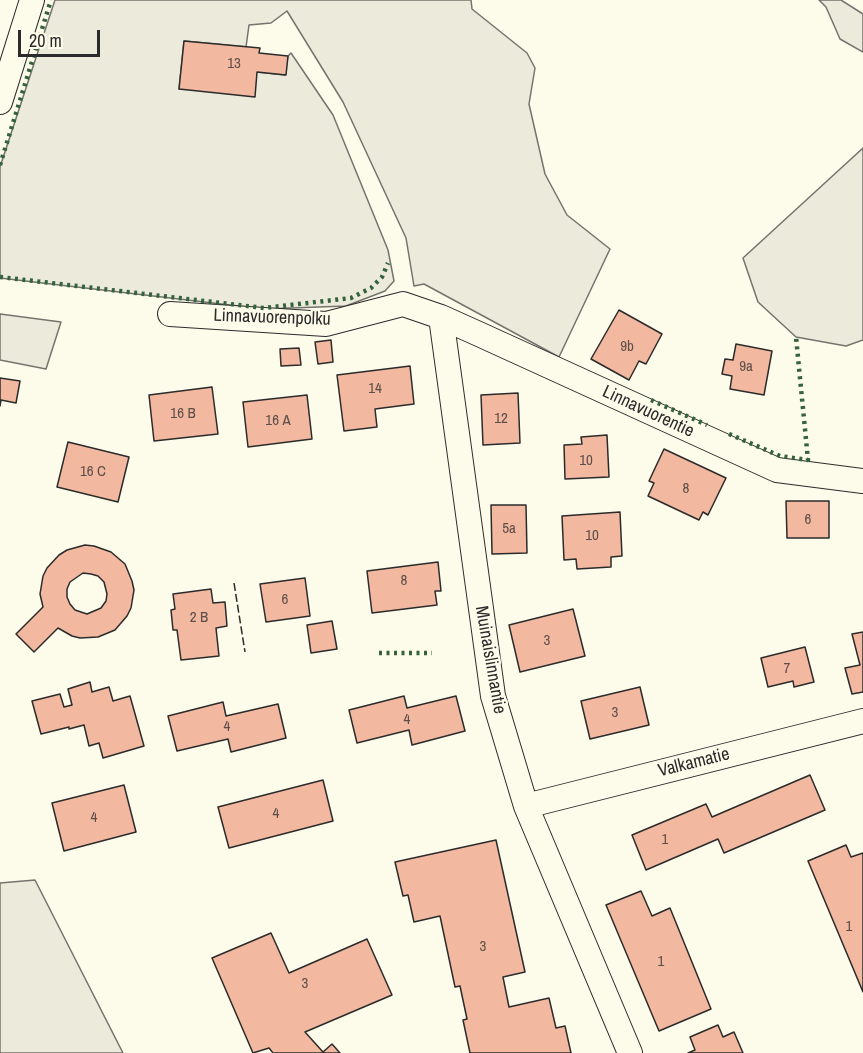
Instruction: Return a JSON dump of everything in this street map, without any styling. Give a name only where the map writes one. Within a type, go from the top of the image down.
[{"type":"street","points":[[0,102],[32,0]]},
{"type":"street","name":"Linnavuorenpolku","points":[[170,314],[326,324],[403,304],[441,317]]},
{"type":"street","name":"Linnavuorentie","points":[[441,317],[777,470],[863,481]]},
{"type":"street","name":"Muinaislinnantie","points":[[441,317],[493,696],[526,806],[630,1053]]},
{"type":"street","name":"Valkamatie","points":[[526,806],[863,721]]},
{"type":"shaded area","points":[[55,0],[471,0],[472,9],[527,53],[535,68],[529,104],[545,174],[567,215],[610,249],[559,357],[424,284],[414,286],[406,238],[343,102],[287,11],[271,23],[249,25],[246,47],[184,41],[179,89],[257,72],[285,75],[288,56],[291,53],[333,115],[388,250],[394,281],[385,291],[346,306],[264,309],[0,278],[0,167]]},
{"type":"shaded area","points":[[819,0],[841,0],[863,14],[863,52],[840,39],[826,7]]},
{"type":"shaded area","points":[[863,148],[863,340],[846,346],[796,337],[758,302],[743,258]]},
{"type":"shaded area","points":[[0,314],[61,322],[46,369],[0,360]]},
{"type":"shaded area","points":[[35,880],[123,1053],[0,1053],[0,883]]},
{"type":"building","points":[[184,41],[260,48],[259,53],[288,56],[286,75],[257,72],[255,97],[179,89]]},
{"type":"building","points":[[619,310],[662,334],[646,364],[639,361],[629,380],[591,359]]},
{"type":"building","points":[[331,340],[333,362],[318,364],[315,342]]},
{"type":"building","points":[[736,344],[772,351],[764,395],[730,389],[732,376],[722,374],[725,359],[733,360]]},
{"type":"building","points":[[299,348],[301,365],[281,366],[280,349]]},
{"type":"building","points":[[410,366],[414,404],[375,409],[377,427],[344,431],[337,375]]},
{"type":"building","points":[[0,378],[20,381],[16,403],[1,400],[0,406]]},
{"type":"building","points":[[212,387],[218,434],[154,441],[149,395]]},
{"type":"building","points":[[518,393],[520,443],[483,445],[481,395]]},
{"type":"building","points":[[307,395],[312,439],[248,447],[243,402]]},
{"type":"building","points":[[607,435],[609,477],[565,479],[564,445],[582,444],[581,437]]},
{"type":"building","points":[[68,442],[129,457],[118,502],[57,487]]},
{"type":"building","points":[[664,449],[726,478],[708,515],[703,512],[699,520],[648,496],[654,483],[649,481]]},
{"type":"building","points":[[786,501],[829,501],[829,538],[787,538]]},
{"type":"building","points":[[491,505],[526,505],[527,553],[492,554]]},
{"type":"building","points":[[620,512],[622,556],[611,557],[611,567],[577,569],[576,559],[564,560],[562,516]]},
{"type":"building","points":[[85,545],[94,546],[111,552],[125,564],[134,590],[131,608],[115,630],[98,637],[80,638],[58,628],[34,652],[16,634],[43,607],[40,594],[43,576],[59,555]],"holes":[[[83,573],[98,576],[104,582],[107,594],[106,601],[101,608],[87,614],[75,610],[70,604],[67,589],[70,582]]]},
{"type":"building","points":[[438,562],[441,591],[435,591],[437,605],[372,613],[367,571]]},
{"type":"building","points":[[305,578],[310,616],[266,622],[260,584]]},
{"type":"building","points":[[211,589],[213,603],[225,602],[227,626],[216,628],[219,656],[181,660],[177,630],[173,630],[171,610],[175,609],[173,594]]},
{"type":"building","points":[[573,609],[585,656],[520,672],[509,625]]},
{"type":"building","points":[[332,621],[337,649],[311,653],[307,625]]},
{"type":"building","points":[[863,632],[863,692],[852,694],[845,668],[860,665],[852,634]]},
{"type":"building","points":[[805,647],[814,682],[794,687],[793,681],[768,687],[761,658]]},
{"type":"building","points":[[90,682],[92,692],[109,687],[113,701],[130,696],[144,746],[103,758],[99,743],[89,746],[84,725],[41,734],[32,701],[60,694],[64,707],[72,705],[68,689]]},
{"type":"building","points":[[640,687],[649,725],[590,739],[581,701]]},
{"type":"building","points":[[404,696],[407,708],[456,696],[465,731],[412,745],[409,730],[357,743],[349,710]]},
{"type":"building","points":[[223,702],[226,716],[278,704],[286,738],[231,752],[228,739],[177,751],[168,716]]},
{"type":"building","points":[[810,775],[825,810],[724,853],[718,839],[646,870],[632,835],[706,804],[712,817]]},
{"type":"building","points":[[323,780],[333,821],[229,848],[218,807]]},
{"type":"building","points":[[124,785],[136,832],[64,851],[52,803]]},
{"type":"building","points":[[496,840],[525,972],[503,977],[509,1007],[549,998],[556,1028],[565,1026],[571,1053],[470,1053],[463,1020],[467,1019],[460,986],[455,987],[440,916],[414,922],[408,895],[403,896],[395,862]]},
{"type":"building","points":[[846,845],[851,857],[863,853],[863,992],[808,861]]},
{"type":"building","points":[[641,891],[652,916],[670,908],[711,1009],[659,1031],[606,905]]},
{"type":"building","points":[[271,933],[289,973],[367,939],[392,995],[305,1032],[323,1052],[332,1044],[340,1053],[273,1053],[269,1048],[253,1053],[212,958]]},
{"type":"building","points":[[718,1025],[723,1037],[734,1032],[743,1053],[688,1053],[695,1050],[690,1037]]},
{"type":"hedge","points":[[0,165],[51,0]]},
{"type":"hedge","points":[[0,277],[264,308],[351,298],[371,288],[382,277],[388,263]]},
{"type":"hedge","points":[[729,434],[780,456],[808,460],[796,337]]},
{"type":"hedge","points":[[651,400],[707,425]]},
{"type":"hedge","points":[[379,653],[432,653]]},
{"type":"fence","points":[[234,583],[245,652]]}]
